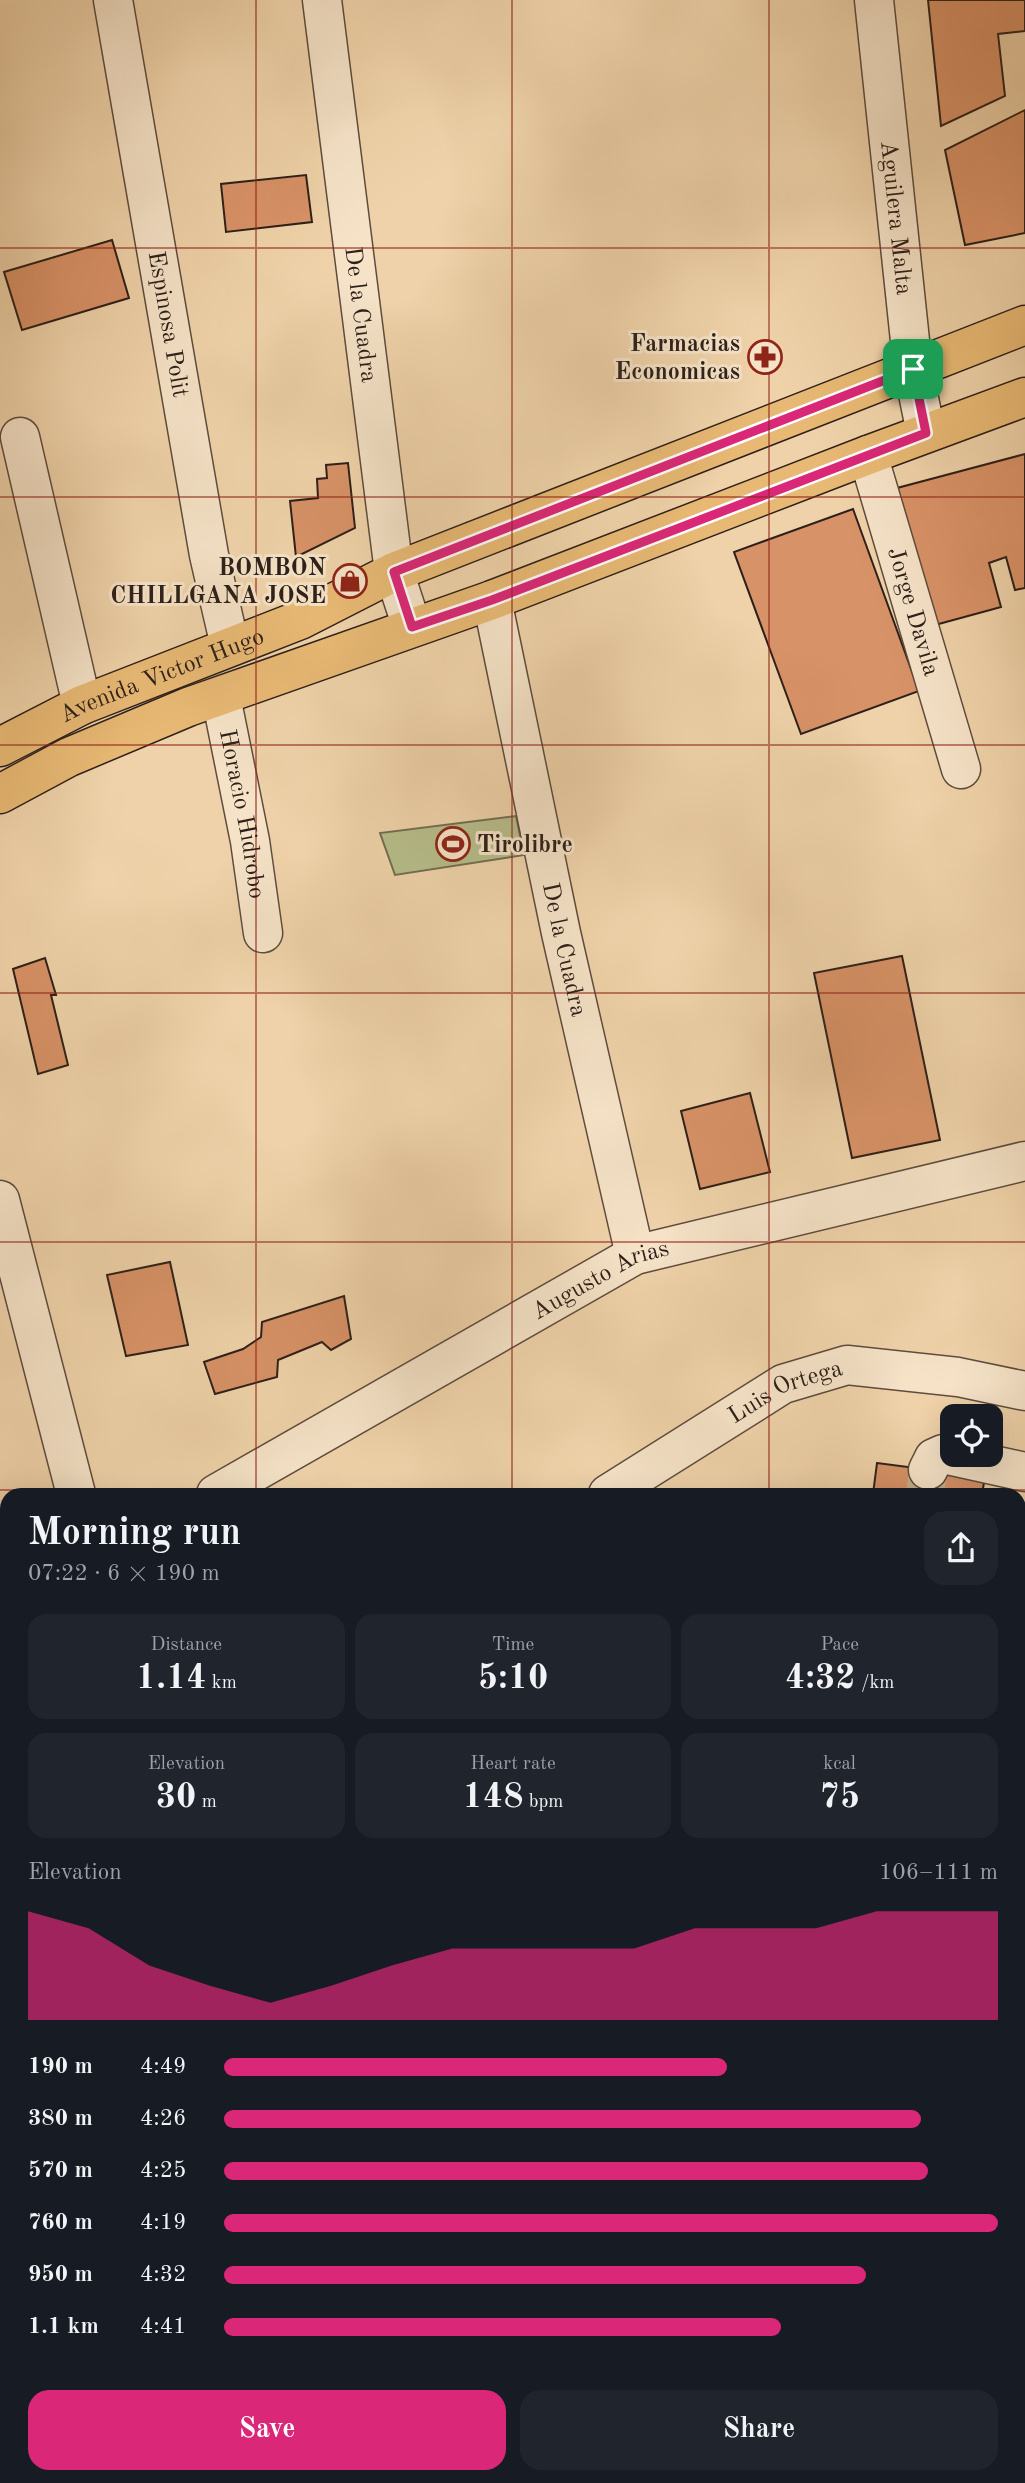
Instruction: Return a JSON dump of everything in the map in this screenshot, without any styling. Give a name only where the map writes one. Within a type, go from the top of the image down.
[{"type":"main road","name":"Avenida Victor Hugo","points":[[0,747],[82,705],[300,620],[394,572],[1025,325]]},
{"type":"main road","name":"Avenida Victor Hugo","points":[[0,794],[69,757],[188,707],[492,600],[1025,397]]},
{"type":"street","name":"Espinosa Polit","points":[[113,0],[209,555],[230,646]]},
{"type":"street","name":"De la Cuadra","points":[[322,0],[394,572],[412,627]]},
{"type":"street","name":"Aguilera Malta","points":[[874,0],[913,369],[926,433]]},
{"type":"street","points":[[20,437],[82,705]]},
{"type":"street","name":"Jorge Davila","points":[[868,455],[961,769]]},
{"type":"street","name":"De la Cuadra","points":[[492,600],[561,933],[635,1255]]},
{"type":"street","name":"Horacio Hidrobo","points":[[221,697],[250,841],[263,933]]},
{"type":"street","name":"Augusto Arias","points":[[227,1488],[635,1255],[1025,1161]]},
{"type":"street","points":[[0,1200],[74,1488]]},
{"type":"street","name":"Luis Ortega","points":[[618,1488],[783,1384],[847,1365],[958,1377],[1025,1391]]},
{"type":"street","points":[[928,1470],[934,1458],[943,1454],[1025,1472]]},
{"type":"green space","name":"Tirolibre","points":[[516,816],[524,855],[395,875],[380,833]]},
{"type":"building","points":[[928,0],[1025,0],[1025,31],[998,34],[1005,96],[941,126]]},
{"type":"building","points":[[1025,110],[1025,233],[965,245],[945,150]]},
{"type":"building","points":[[306,175],[312,222],[226,232],[221,184]]},
{"type":"building","points":[[112,240],[129,298],[22,330],[4,272]]},
{"type":"building","points":[[1025,454],[1025,588],[1015,590],[1006,557],[989,563],[1001,607],[935,625],[897,488]]},
{"type":"building","points":[[348,463],[355,528],[296,557],[290,501],[318,498],[317,479],[327,478],[326,465]]},
{"type":"building","points":[[853,509],[919,691],[801,734],[734,552]]},
{"type":"building","points":[[902,956],[940,1140],[852,1158],[814,973]]},
{"type":"building","points":[[45,958],[56,995],[51,995],[68,1065],[38,1074],[13,969]]},
{"type":"building","points":[[750,1093],[770,1172],[700,1189],[681,1111]]},
{"type":"building","points":[[170,1262],[188,1345],[126,1356],[107,1275]]},
{"type":"building","points":[[344,1296],[351,1339],[331,1350],[322,1342],[278,1360],[277,1377],[215,1394],[204,1362],[243,1349],[261,1337],[262,1322]]},
{"type":"building","points":[[877,1463],[985,1477],[983,1488],[874,1488]]},
{"type":"tunnel","points":[[926,1488],[928,1470]]},
{"type":"place","name":"Farmacias Economicas","points":[[765,357]]},
{"type":"place","name":"BOMBON CHILLGANA JOSE","points":[[350,581]]},
{"type":"place","name":"Tirolibre","points":[[453,844]]},
{"type":"route","points":[[913,369],[926,433],[492,600],[412,627],[394,572],[913,369]]}]
